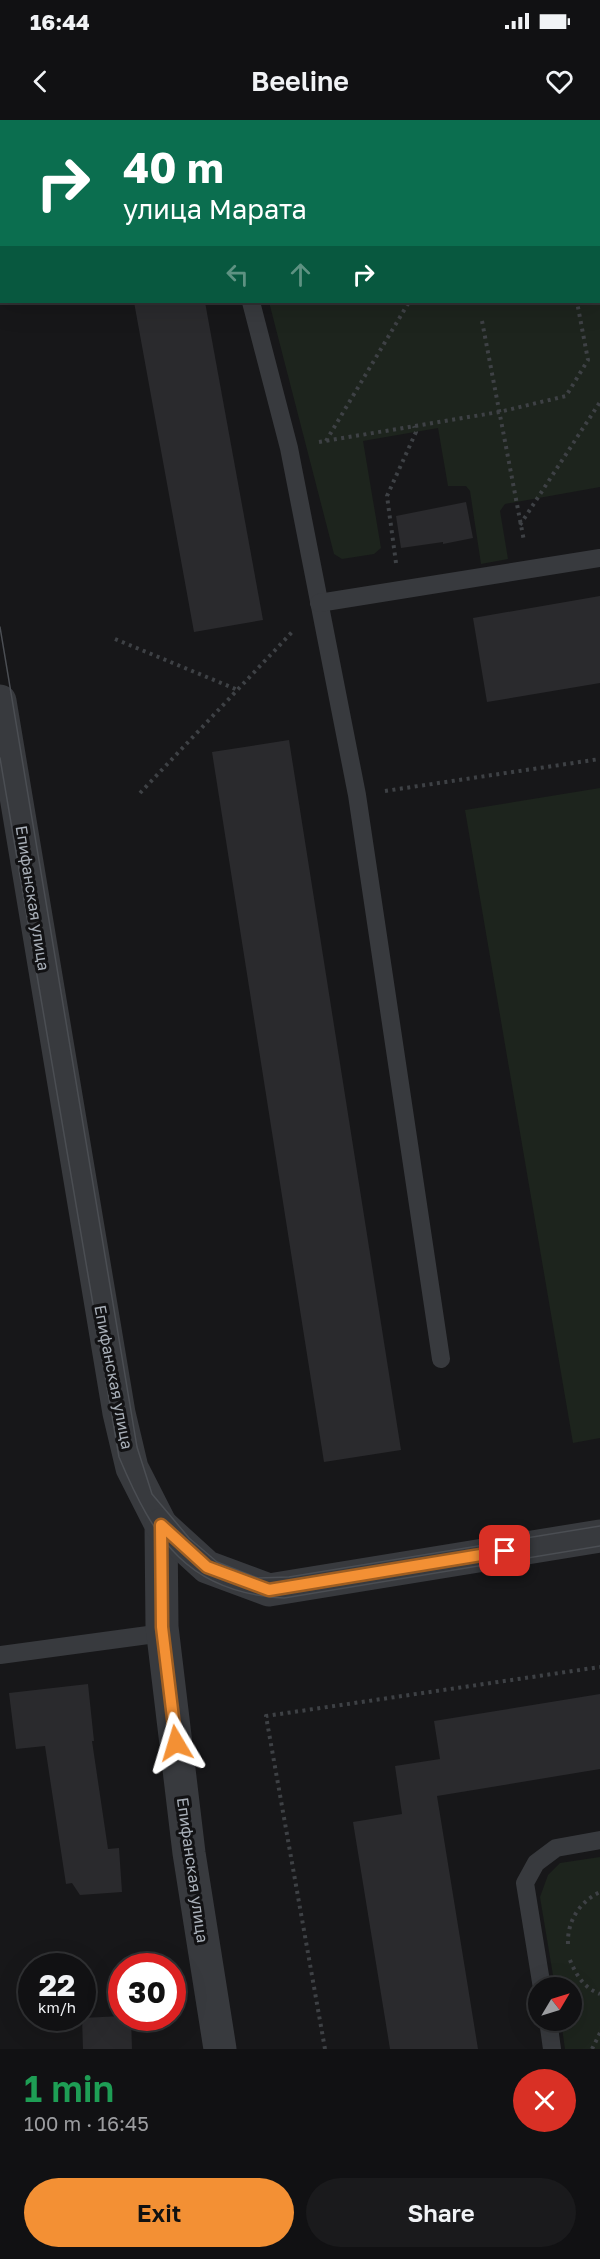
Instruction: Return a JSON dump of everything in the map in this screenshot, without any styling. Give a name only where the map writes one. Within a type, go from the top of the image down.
[{"type":"street","name":"Епифанская улица","points":[[0,701],[119,1413],[132,1468],[161,1525],[163,1633],[189,1853],[220,2049]]},
{"type":"street","points":[[161,1525],[207,1567],[269,1590],[600,1536]]},
{"type":"lane","points":[[251,303],[289,448],[357,795],[441,1359]]},
{"type":"lane","points":[[319,603],[600,558]]},
{"type":"lane","points":[[0,1655],[163,1633]]},
{"type":"lane","points":[[540,1977],[525,1883],[536,1863],[556,1848],[600,1840]]},
{"type":"lane","points":[[550,2031],[552,2049]]},
{"type":"path","points":[[326,441],[409,303]]},
{"type":"path","points":[[289,448],[499,412],[567,396],[588,360],[577,303]]},
{"type":"path","points":[[482,321],[529,568]]},
{"type":"path","points":[[520,525],[600,402]]},
{"type":"path","points":[[399,590],[387,496],[416,432],[414,426]]},
{"type":"path","points":[[140,793],[319,603]]},
{"type":"path","points":[[115,639],[238,690]]},
{"type":"path","points":[[357,795],[600,759]]},
{"type":"path","points":[[325,2049],[266,1716],[600,1667]]},
{"type":"path","points":[[600,1893],[591,1897],[575,1913],[568,1933],[568,1955],[576,1976],[600,1994]]},
{"type":"path","points":[[592,2049],[600,2033]]},
{"type":"shaded area","points":[[269,303],[600,303],[600,487],[505,504],[500,511],[508,559],[481,564],[470,491],[466,486],[448,486],[438,428],[363,441],[381,548],[374,554],[342,559],[334,554]]},
{"type":"shaded area","points":[[600,788],[600,1438],[573,1443],[465,810]]},
{"type":"shaded area","points":[[600,1857],[600,2049],[565,2049],[562,2031],[582,2031],[582,1977],[553,1977],[540,1897],[548,1875],[560,1863]]},
{"type":"building","points":[[134,303],[205,303],[263,620],[194,632]]},
{"type":"building","points":[[466,502],[473,538],[443,544],[443,542],[401,548],[396,516]]},
{"type":"building","points":[[600,596],[600,683],[487,702],[473,618]]},
{"type":"building","points":[[289,740],[401,1450],[324,1462],[212,752]]},
{"type":"building","points":[[88,1684],[94,1741],[92,1741],[108,1849],[119,1848],[122,1892],[80,1895],[72,1883],[66,1884],[45,1746],[16,1749],[9,1693]]},
{"type":"building","points":[[600,1694],[600,1769],[437,1796],[478,2049],[390,2049],[353,1822],[402,1814],[395,1766],[440,1759],[434,1721]]},
{"type":"building","points":[[96,2017],[108,2017],[108,2031],[131,2031],[132,2049],[83,2049],[82,2031],[96,2031]]},
{"type":"tram line","points":[[0,627],[137,1447],[152,1494],[189,1538],[217,1562],[258,1578],[289,1577],[600,1526]]},
{"type":"tram line","points":[[0,758],[119,1457],[132,1487],[161,1537],[179,1557],[199,1573],[223,1586],[251,1594],[284,1598],[600,1546]]},
{"type":"route","points":[[176,1743],[162,1627],[161,1525],[207,1567],[269,1590],[505,1551]]}]
